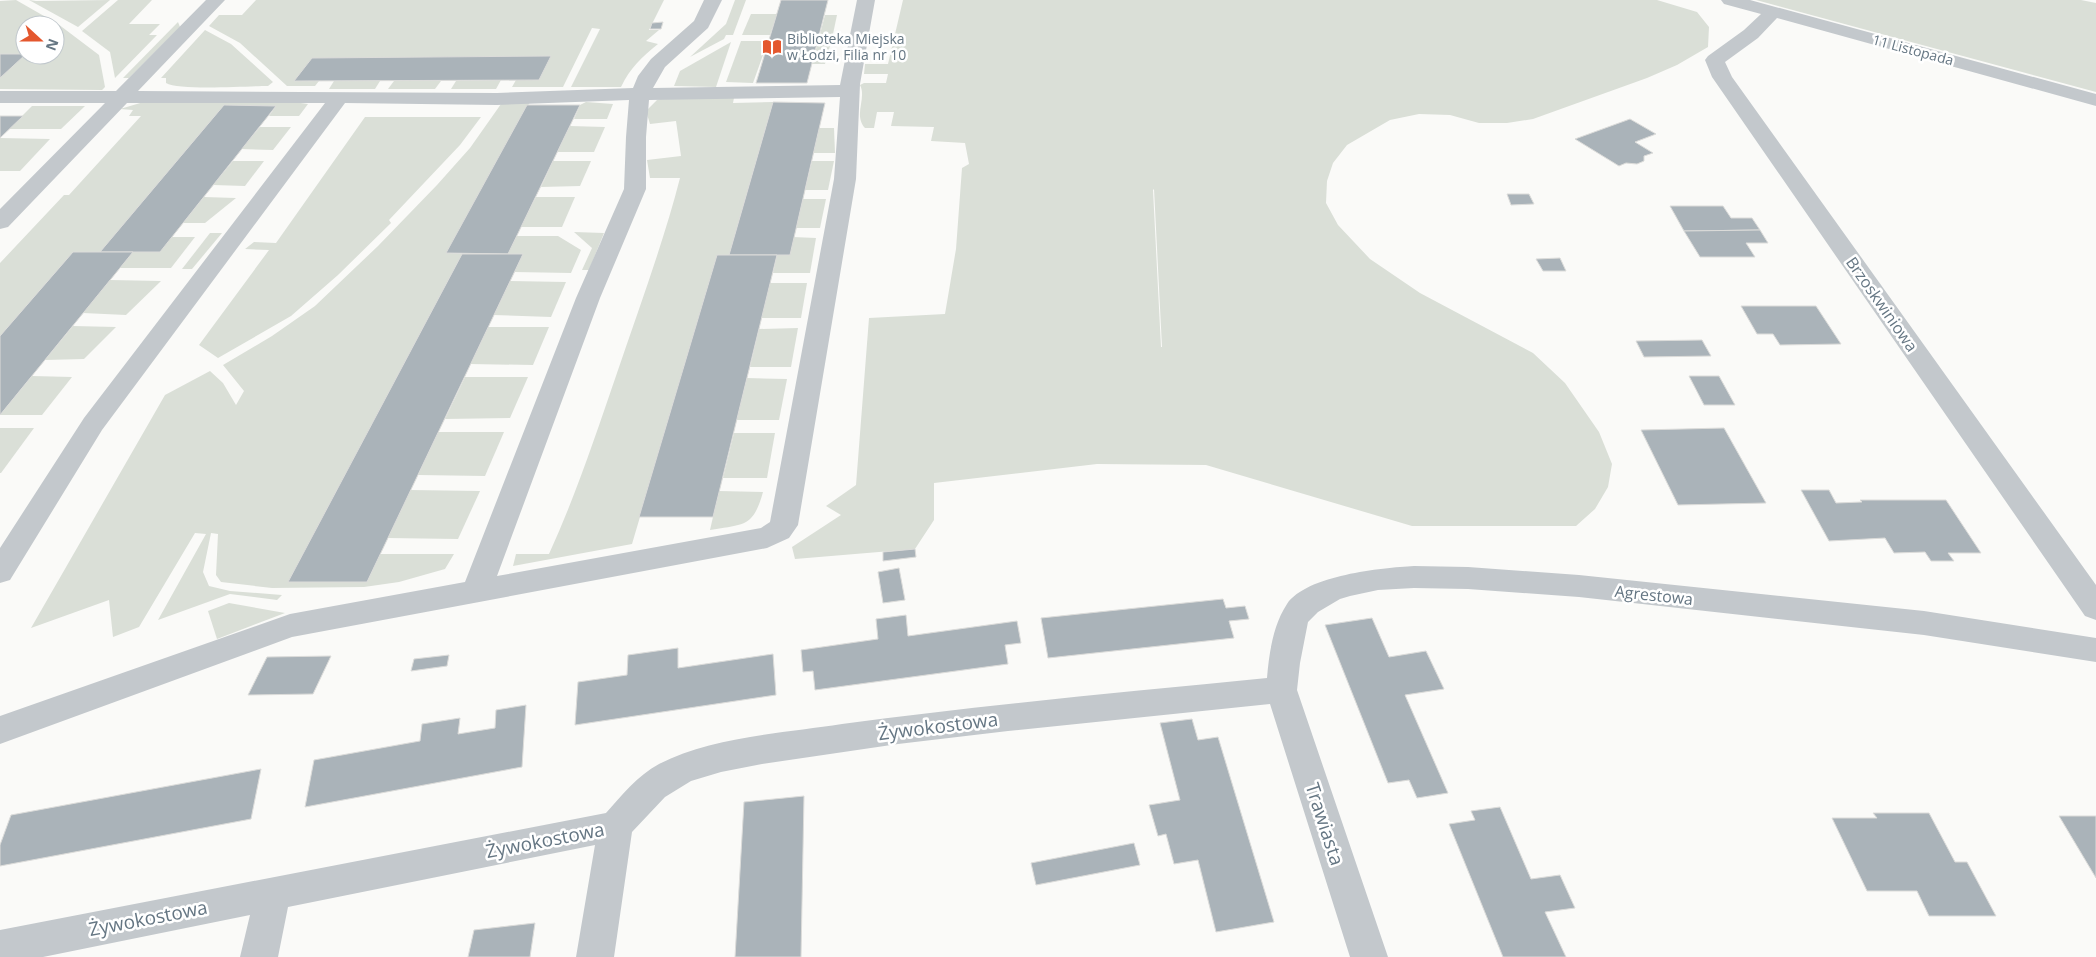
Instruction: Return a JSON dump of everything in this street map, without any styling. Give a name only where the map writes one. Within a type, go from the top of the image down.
[{"type":"street","points":[[0,222],[216,0]]},
{"type":"street","points":[[476,591],[588,298],[635,189],[636,137],[640,94],[648,76],[658,63],[702,24],[713,0]]},
{"type":"street","points":[[0,730],[290,626],[767,537],[779,532],[784,525],[845,179],[850,84],[866,0]]},
{"type":"street","name":"11 Listopada","points":[[1730,0],[2096,100]]},
{"type":"street","name":"Brzoskwiniowa","points":[[1773,12],[1751,34],[1715,60],[1722,77],[2096,608]]},
{"type":"street","points":[[0,98],[340,97],[497,99],[640,94],[851,91]]},
{"type":"street","points":[[0,572],[94,424],[242,230],[340,97]]},
{"type":"street","name":"Agrestowa","points":[[1281,690],[1284,663],[1293,622],[1298,611],[1306,604],[1331,590],[1350,585],[1378,579],[1414,577],[1468,578],[1579,586],[1924,623],[2096,650]]},
{"type":"street","name":"Żywokostowa","points":[[0,948],[616,826],[640,798],[657,783],[680,770],[740,754],[909,728],[1281,690]]},
{"type":"street","name":"Trawiasta","points":[[1281,690],[1369,957]]},
{"type":"street","points":[[595,957],[616,826]]},
{"type":"street","points":[[258,957],[273,894]]},
{"type":"shaded area","points":[[16,0],[42,15],[15,15],[15,65],[65,65],[65,29],[99,55],[105,87],[102,90],[0,89],[0,1]]},
{"type":"shaded area","points":[[29,0],[110,0],[78,27],[65,20],[65,15],[56,15]]},
{"type":"shaded area","points":[[118,0],[152,0],[129,24],[160,24],[149,35],[157,35],[115,78],[110,52],[82,31]]},
{"type":"shaded area","points":[[256,0],[664,0],[649,30],[659,30],[646,41],[658,44],[637,63],[621,87],[571,87],[600,29],[592,28],[563,87],[512,87],[516,80],[539,80],[550,57],[313,58],[294,81],[319,81],[315,86],[287,86],[240,43],[209,26],[219,15],[242,15]]},
{"type":"shaded area","points":[[735,0],[746,0],[733,35],[726,35],[724,39],[690,57],[726,24]]},
{"type":"shaded area","points":[[903,0],[1657,0],[1697,12],[1709,27],[1708,47],[1677,65],[1647,78],[1533,119],[1507,123],[1479,123],[1450,115],[1419,114],[1390,120],[1347,145],[1333,163],[1327,181],[1326,203],[1338,225],[1370,259],[1420,293],[1533,353],[1565,383],[1599,432],[1612,464],[1608,487],[1595,509],[1576,526],[1412,526],[1206,465],[1097,464],[934,483],[934,520],[915,549],[795,559],[792,547],[841,515],[826,506],[856,485],[869,318],[945,314],[956,249],[962,168],[969,164],[965,143],[931,141],[934,127],[891,126],[894,112],[877,112],[874,128],[865,128],[860,118],[862,90],[860,85],[864,83],[886,83],[888,74],[864,74],[865,64],[888,64]],"holes":[[[1154,189],[1162,347],[1153,190]]]},
{"type":"shaded area","points":[[1756,0],[2081,0],[2096,3],[2096,92]]},
{"type":"shaded area","points":[[751,14],[777,14],[770,35],[742,35]]},
{"type":"shaded area","points":[[825,15],[837,15],[833,34],[820,34]]},
{"type":"shaded area","points":[[178,22],[180,27],[129,78],[123,78]]},
{"type":"shaded area","points":[[205,30],[231,44],[273,82],[268,86],[215,88],[185,87],[166,83],[166,78],[161,78]]},
{"type":"shaded area","points":[[741,41],[768,41],[753,83],[726,82]]},
{"type":"shaded area","points":[[731,42],[716,87],[674,86],[680,71]]},
{"type":"shaded area","points":[[818,42],[831,42],[825,64],[812,64]]},
{"type":"shaded area","points":[[501,80],[496,89],[451,89],[456,81]]},
{"type":"shaded area","points":[[334,81],[380,81],[375,89],[329,89]]},
{"type":"shaded area","points":[[394,81],[441,81],[435,89],[388,89]]},
{"type":"shaded area","points":[[667,97],[734,98],[733,103],[773,102],[729,255],[717,256],[632,544],[513,566],[516,554],[549,554],[585,464],[658,252],[680,178],[650,178],[647,160],[681,156],[676,121],[650,124],[646,111],[657,100]]},
{"type":"shaded area","points":[[279,100],[308,104],[299,116],[269,116],[276,106],[224,105],[100,252],[73,252],[0,336],[0,263],[64,195],[69,195],[141,116],[129,116],[133,110],[120,109],[147,101]]},
{"type":"shaded area","points":[[530,102],[447,253],[462,254],[289,581],[367,582],[380,554],[454,554],[445,569],[399,582],[364,587],[272,588],[221,582],[216,575],[218,534],[211,533],[203,572],[209,586],[230,591],[282,595],[277,600],[230,594],[158,620],[206,534],[195,533],[139,627],[113,637],[109,600],[31,628],[165,395],[210,371],[223,383],[236,405],[244,391],[223,365],[272,336],[315,306],[378,246],[437,185],[470,148],[501,104]]},
{"type":"shaded area","points":[[586,102],[613,104],[607,119],[574,119],[580,105]]},
{"type":"shaded area","points":[[32,106],[85,106],[61,129],[9,129]]},
{"type":"shaded area","points":[[365,117],[481,117],[460,145],[389,220],[391,223],[338,275],[291,316],[218,358],[199,345],[269,250],[245,249],[254,242],[276,243]]},
{"type":"shaded area","points":[[570,126],[605,127],[594,152],[557,152]]},
{"type":"shaded area","points":[[260,127],[291,127],[273,150],[241,149]]},
{"type":"shaded area","points":[[819,128],[834,128],[835,153],[813,153]]},
{"type":"shaded area","points":[[0,138],[50,139],[20,171],[0,171]]},
{"type":"shaded area","points":[[233,161],[264,161],[245,186],[213,185]]},
{"type":"shaded area","points":[[553,161],[591,161],[580,186],[541,187]]},
{"type":"shaded area","points":[[812,161],[834,161],[828,190],[805,190]]},
{"type":"shaded area","points":[[204,197],[236,198],[205,223],[183,223]]},
{"type":"shaded area","points":[[536,197],[575,197],[562,227],[520,227]]},
{"type":"shaded area","points":[[803,199],[826,199],[820,228],[796,228]]},
{"type":"shaded area","points":[[574,232],[604,233],[589,270],[582,270],[592,248]]},
{"type":"shaded area","points":[[210,233],[222,233],[192,269],[182,269]]},
{"type":"shaded area","points":[[516,236],[558,236],[581,250],[571,273],[514,272],[523,254],[508,254]]},
{"type":"shaded area","points":[[172,237],[195,237],[171,268],[120,268],[133,252]]},
{"type":"shaded area","points":[[793,237],[816,238],[810,273],[773,273],[777,255]]},
{"type":"shaded area","points":[[110,280],[161,281],[126,315],[83,313]]},
{"type":"shaded area","points":[[510,281],[566,282],[551,317],[493,315]]},
{"type":"shaded area","points":[[770,283],[807,283],[801,318],[761,318]]},
{"type":"shaded area","points":[[73,326],[116,327],[84,359],[45,360]]},
{"type":"shaded area","points":[[488,327],[549,327],[533,365],[470,364]]},
{"type":"shaded area","points":[[798,328],[791,367],[750,367],[759,329]]},
{"type":"shaded area","points":[[32,376],[72,377],[42,415],[0,415]]},
{"type":"shaded area","points":[[465,377],[528,377],[510,418],[445,419]]},
{"type":"shaded area","points":[[747,378],[787,379],[779,420],[736,420]]},
{"type":"shaded area","points":[[0,428],[34,428],[1,473],[0,473]]},
{"type":"shaded area","points":[[438,432],[504,432],[485,476],[418,475]]},
{"type":"shaded area","points":[[734,433],[775,433],[767,478],[723,478]]},
{"type":"shaded area","points":[[410,490],[480,491],[458,539],[387,538]]},
{"type":"shaded area","points":[[719,491],[763,492],[755,512],[746,522],[731,527],[710,530]]},
{"type":"shaded area","points":[[229,603],[285,613],[217,639],[208,611]]},
{"type":"building","points":[[781,0],[828,0],[807,83],[756,83]]},
{"type":"building","points":[[663,22],[661,29],[650,29],[652,23]]},
{"type":"building","points":[[0,54],[15,54],[15,64],[0,78]]},
{"type":"building","points":[[551,56],[539,80],[294,81],[312,58]]},
{"type":"building","points":[[773,102],[825,103],[790,255],[729,255]]},
{"type":"building","points":[[224,105],[276,106],[160,252],[100,252]]},
{"type":"building","points":[[527,105],[580,105],[508,254],[446,253]]},
{"type":"building","points":[[0,116],[23,116],[0,138]]},
{"type":"building","points":[[1630,119],[1656,134],[1635,142],[1653,153],[1644,156],[1644,161],[1637,164],[1626,163],[1619,166],[1575,139]]},
{"type":"building","points":[[1507,194],[1529,194],[1534,204],[1511,205]]},
{"type":"building","points":[[1670,206],[1723,206],[1731,218],[1752,218],[1760,230],[1684,231]]},
{"type":"building","points":[[1760,230],[1768,243],[1746,243],[1755,257],[1700,257],[1684,231]]},
{"type":"building","points":[[73,252],[133,252],[0,415],[0,336]]},
{"type":"building","points":[[462,254],[523,254],[367,582],[288,582]]},
{"type":"building","points":[[717,255],[777,255],[713,517],[639,517]]},
{"type":"building","points":[[1560,258],[1566,271],[1543,271],[1536,259]]},
{"type":"building","points":[[1741,306],[1816,306],[1841,344],[1780,345],[1773,334],[1757,334]]},
{"type":"building","points":[[1702,340],[1711,356],[1644,357],[1636,341]]},
{"type":"building","points":[[1689,376],[1719,376],[1735,405],[1704,405]]},
{"type":"building","points":[[1724,428],[1766,503],[1678,505],[1641,430]]},
{"type":"building","points":[[1801,490],[1829,490],[1836,503],[1862,502],[1860,500],[1946,500],[1981,553],[1948,553],[1954,561],[1931,561],[1925,552],[1894,553],[1885,538],[1829,541]]},
{"type":"building","points":[[915,549],[916,557],[883,561],[883,552]]},
{"type":"building","points":[[899,568],[905,600],[883,603],[878,572]]},
{"type":"building","points":[[1223,599],[1226,608],[1245,606],[1249,619],[1229,621],[1234,638],[1048,658],[1041,618]]},
{"type":"building","points":[[906,615],[908,636],[1017,621],[1021,643],[1005,645],[1008,664],[815,690],[813,671],[803,672],[801,650],[878,639],[876,619]]},
{"type":"building","points":[[1372,618],[1389,657],[1426,651],[1444,689],[1405,695],[1448,793],[1417,798],[1409,780],[1388,783],[1325,625]]},
{"type":"building","points":[[678,648],[678,668],[773,654],[776,695],[575,725],[578,682],[627,675],[628,655]]},
{"type":"building","points":[[449,655],[447,666],[411,671],[414,659]]},
{"type":"building","points":[[331,656],[313,694],[248,695],[267,657]]},
{"type":"building","points":[[526,705],[522,767],[305,807],[314,760],[420,741],[422,724],[460,718],[458,734],[495,728],[496,710]]},
{"type":"building","points":[[1192,719],[1198,740],[1218,737],[1274,922],[1216,932],[1198,860],[1174,864],[1166,834],[1158,836],[1149,805],[1180,800],[1160,723]]},
{"type":"building","points":[[261,769],[251,819],[0,866],[0,845],[11,815]]},
{"type":"building","points":[[804,796],[801,957],[735,957],[744,802]]},
{"type":"building","points":[[1500,807],[1531,879],[1560,875],[1575,908],[1545,912],[1566,957],[1503,957],[1449,824],[1475,820],[1471,811]]},
{"type":"building","points":[[1873,813],[1929,813],[1955,862],[1967,862],[1996,916],[1929,916],[1917,891],[1867,891],[1832,818],[1877,818]]},
{"type":"building","points":[[2059,816],[2096,816],[2096,878]]},
{"type":"building","points":[[1134,843],[1140,865],[1036,885],[1031,863]]},
{"type":"building","points":[[535,923],[530,957],[468,957],[474,930]]},
{"type":"place","name":"Biblioteka Miejska w Łodzi, Filia nr 10","points":[[772,47]]}]
